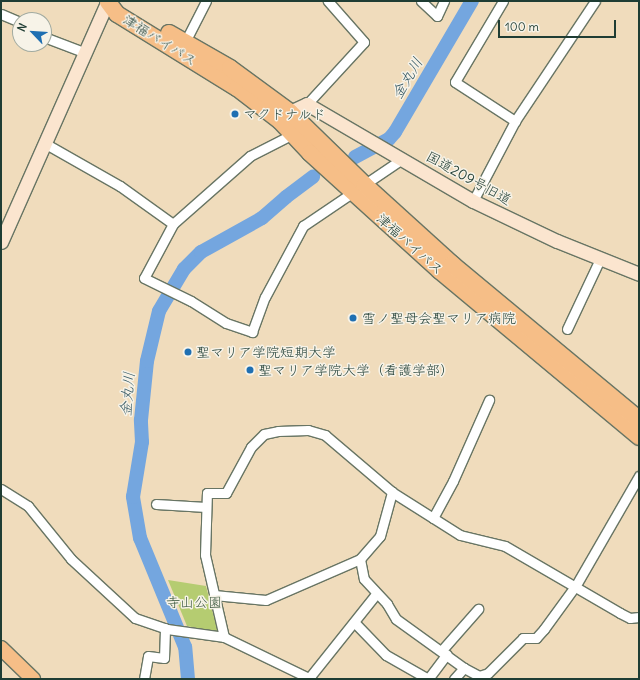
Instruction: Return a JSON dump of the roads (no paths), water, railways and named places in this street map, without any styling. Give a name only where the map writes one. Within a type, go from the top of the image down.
[{"type":"highway","name":"津福バイパス","points":[[107,1],[121,5],[230,68],[290,112],[358,188],[532,350],[639,437]]},
{"type":"highway","name":"津福バイパス","points":[[107,1],[117,14],[237,88],[452,264],[639,420]]},
{"type":"main road","points":[[1,648],[33,679]]},
{"type":"street","points":[[1,242],[46,144],[107,1]]},
{"type":"street","points":[[185,42],[206,1]]},
{"type":"street","points":[[290,112],[307,104],[364,42],[328,1]]},
{"type":"street","points":[[421,1],[437,16],[444,1]]},
{"type":"street","points":[[503,1],[455,82],[515,121]]},
{"type":"street","points":[[473,201],[515,121],[595,1]]},
{"type":"street","points":[[1,14],[12,19]]},
{"type":"street","points":[[52,40],[86,53]]},
{"type":"street","name":"国道209号旧道","points":[[307,104],[473,201],[600,259],[639,274]]},
{"type":"street","points":[[293,134],[250,156],[173,224],[144,278],[191,301],[226,323],[252,332],[265,297],[303,226],[402,159]]},
{"type":"street","points":[[46,144],[120,186],[173,224]]},
{"type":"street","points":[[567,329],[600,259]]},
{"type":"street","points":[[433,518],[453,481],[489,400]]},
{"type":"street","points":[[224,637],[205,555],[207,493],[226,493],[251,447],[264,434],[278,431],[308,430],[326,435],[392,492],[460,535],[505,546],[576,585],[630,618],[639,618]]},
{"type":"street","points":[[360,559],[364,579],[376,594],[387,604],[396,619],[445,652],[464,668],[479,676],[488,673],[522,638],[536,638],[576,585],[639,476]]},
{"type":"street","points":[[1,489],[28,506],[71,559],[113,600],[135,618],[165,628],[224,637],[305,678],[354,622],[376,594]]},
{"type":"street","points":[[214,596],[266,600],[360,559],[380,536],[392,492]]},
{"type":"street","points":[[156,504],[206,507]]},
{"type":"street","points":[[354,622],[386,655],[428,679],[445,652],[478,609]]},
{"type":"street","points":[[144,679],[148,656],[164,658],[165,628]]},
{"type":"street","points":[[454,679],[464,668]]},
{"type":"waterway","name":"金丸川","points":[[355,157],[389,139],[395,132],[472,1]]},
{"type":"waterway","name":"金丸川","points":[[188,679],[185,647],[140,538],[133,497],[142,442],[141,420],[147,361],[159,311],[184,269],[201,252],[262,218],[286,197],[313,177]]},
{"type":"place","name":"マクドナルド","points":[[235,114]]},
{"type":"place","name":"雪ノ聖母会聖マリア病院","points":[[353,318]]},
{"type":"place","name":"聖マリア学院短期大学","points":[[188,352]]},
{"type":"place","name":"聖マリア学院大学（看護学部）","points":[[250,370]]},
{"type":"park label","name":"寺山公園","points":[[194,602]]}]
